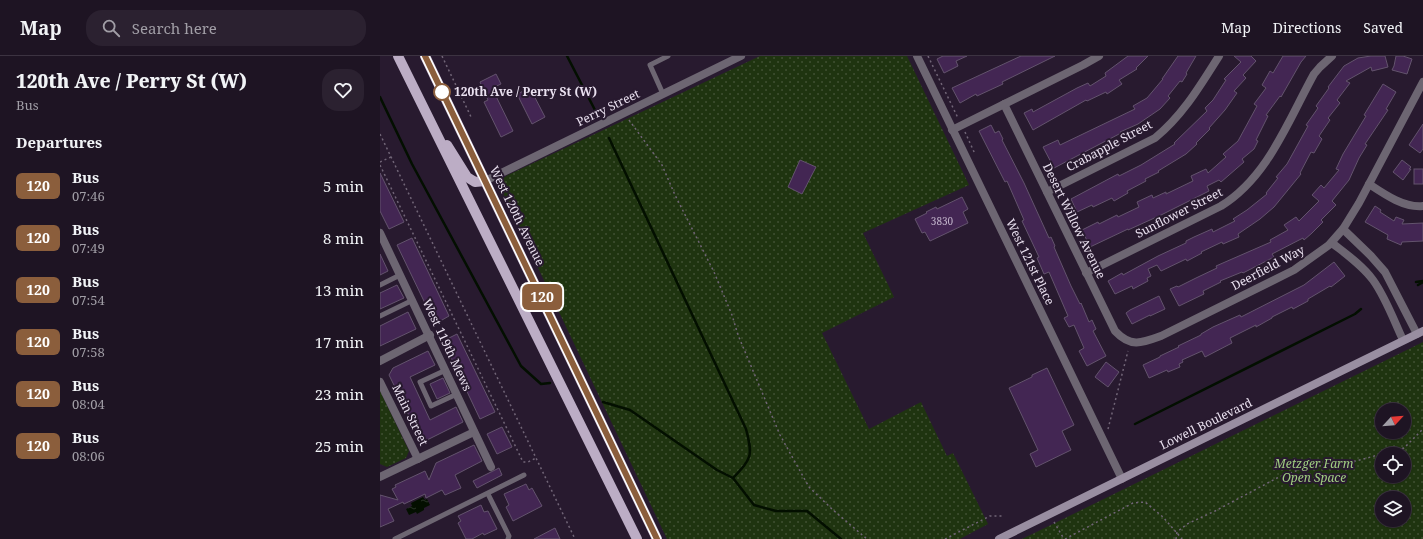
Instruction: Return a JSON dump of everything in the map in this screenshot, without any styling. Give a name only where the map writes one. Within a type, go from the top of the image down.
[{"type":"main road","points":[[398,56],[637,539]]},
{"type":"main road","name":"West 120th Avenue","points":[[425,56],[657,539]]},
{"type":"main road","points":[[429,119],[455,156],[467,177],[475,182],[485,181]]},
{"type":"main road","name":"Lowell Boulevard","points":[[999,539],[1420,332]]},
{"type":"street","name":"Perry Street","points":[[485,181],[741,56]]},
{"type":"street","name":"West 121st Place","points":[[917,56],[1122,478]]},
{"type":"street","points":[[952,130],[1083,66],[1099,56]]},
{"type":"street","name":"Crabapple Street","points":[[1047,192],[1155,138],[1180,114],[1219,56]]},
{"type":"street","name":"Sunflower Street","points":[[1086,273],[1221,206],[1248,185],[1260,170],[1314,74],[1320,66],[1332,56]]},
{"type":"street","name":"Deerfield Way","points":[[1130,342],[1141,343],[1154,338],[1294,270],[1323,251],[1343,230],[1423,82]]},
{"type":"street","name":"Desert Willow Avenue","points":[[1004,104],[1115,331],[1130,342]]},
{"type":"street","points":[[1369,184],[1406,204],[1423,206]]},
{"type":"street","points":[[1343,230],[1371,256],[1385,272],[1420,332]]},
{"type":"street","name":"West 119th Mews","points":[[380,233],[382,242],[430,335],[474,432],[492,467]]},
{"type":"street","points":[[1332,243],[1362,268],[1372,279],[1403,340]]},
{"type":"street","points":[[380,361],[430,335]]},
{"type":"street","points":[[1128,351],[1130,342]]},
{"type":"street","name":"Main Street","points":[[380,382],[418,459]]},
{"type":"street","points":[[380,477],[474,432]]},
{"type":"lane","points":[[664,94],[650,65],[668,56]]},
{"type":"lane","points":[[380,285],[400,275]]},
{"type":"lane","points":[[380,316],[412,300]]},
{"type":"lane","points":[[446,370],[420,382],[431,406],[457,394]]},
{"type":"lane","points":[[396,539],[524,475]]},
{"type":"lane","points":[[488,494],[509,536],[508,539]]},
{"type":"path","points":[[442,56],[472,119]]},
{"type":"path","points":[[624,113],[662,165],[714,272],[732,315],[738,335],[780,435],[809,488],[866,539]]},
{"type":"path","points":[[380,134],[575,539]]},
{"type":"path","points":[[380,162],[391,156]]},
{"type":"path","points":[[380,165],[523,462],[528,462],[536,458]]},
{"type":"path","points":[[1108,430],[1128,351]]},
{"type":"path","points":[[1176,539],[1177,532],[1187,524],[1279,477],[1304,468],[1356,461],[1404,448],[1423,429]]},
{"type":"path","points":[[1049,514],[1064,539],[1133,503],[1145,502],[1163,517],[1182,539]]},
{"type":"path","points":[[945,539],[990,516],[1003,516]]},
{"type":"green space","points":[[760,56],[907,56],[969,185],[863,233],[894,297],[822,333],[869,429],[921,402],[947,456],[953,453],[988,524],[960,539],[667,539],[501,190],[500,180],[508,175]]},
{"type":"green space","name":"Metzger Farm Open Space","points":[[1423,342],[1423,539],[1022,539]]},
{"type":"green space","points":[[380,391],[409,451],[406,458],[387,467],[380,464]]},
{"type":"water","points":[[423,497],[425,500],[427,499],[430,505],[417,514],[416,512],[409,515],[406,509],[412,506],[411,503]]},
{"type":"building","points":[[943,56],[967,56],[956,61],[958,66],[944,73],[937,59]]},
{"type":"building","points":[[1021,56],[1055,56],[1002,82],[1003,84],[977,96],[976,94],[960,103],[952,88]]},
{"type":"building","points":[[1128,56],[1148,56],[1136,68],[1137,69],[1119,80],[1122,84],[1107,94],[1106,92],[1087,101],[1086,100],[1033,130],[1024,113],[1032,109],[1033,112],[1088,83],[1090,86],[1106,76],[1105,73]]},
{"type":"building","points":[[1178,56],[1196,56],[1182,82],[1180,81],[1168,96],[1170,98],[1160,109],[1138,124],[1120,132],[1121,133],[1054,168],[1043,147],[1058,140],[1060,145],[1135,109],[1133,106],[1147,98],[1163,79]]},
{"type":"building","points":[[1234,56],[1251,56],[1256,61],[1243,75],[1246,78],[1234,91],[1237,93],[1225,110],[1209,128],[1210,129],[1196,143],[1197,144],[1186,154],[1158,171],[1159,172],[1145,179],[1146,181],[1127,191],[1128,193],[1114,201],[1112,198],[1093,207],[1092,205],[1077,212],[1071,199],[1118,174],[1119,176],[1141,165],[1175,144],[1174,143],[1207,111],[1205,108],[1213,100],[1226,80],[1224,79],[1241,62]]},
{"type":"building","points":[[1283,56],[1306,56],[1281,97],[1280,96],[1266,115],[1268,116],[1256,140],[1258,141],[1254,149],[1242,159],[1244,162],[1221,182],[1219,180],[1207,186],[1209,191],[1161,215],[1090,247],[1082,230],[1098,222],[1099,224],[1117,215],[1118,217],[1139,207],[1137,202],[1152,195],[1153,198],[1166,192],[1166,194],[1193,181],[1191,176],[1206,169],[1208,173],[1226,157],[1223,154],[1238,141],[1257,106],[1254,104],[1266,88],[1262,85],[1270,71],[1273,73]]},
{"type":"building","points":[[1385,56],[1388,67],[1372,71],[1371,67],[1346,81],[1350,83],[1337,100],[1340,103],[1328,118],[1330,120],[1319,136],[1322,139],[1314,153],[1311,152],[1300,173],[1301,174],[1274,207],[1260,219],[1238,234],[1239,237],[1223,244],[1222,242],[1201,252],[1202,253],[1187,261],[1186,259],[1161,271],[1157,265],[1148,269],[1151,276],[1147,278],[1148,281],[1133,289],[1132,286],[1115,294],[1108,281],[1186,243],[1186,241],[1194,237],[1212,229],[1213,232],[1235,221],[1233,219],[1267,194],[1266,193],[1278,178],[1276,177],[1287,164],[1308,126],[1306,125],[1318,108],[1316,106],[1329,88],[1328,87],[1344,66],[1358,58]]},
{"type":"building","points":[[1396,56],[1403,56],[1412,59],[1407,74],[1392,70]]},
{"type":"building","points":[[496,74],[501,84],[492,88],[513,131],[501,137],[484,102],[488,100],[480,82]]},
{"type":"building","points":[[1383,84],[1396,92],[1386,109],[1388,110],[1365,144],[1367,145],[1349,180],[1332,201],[1336,205],[1321,220],[1323,222],[1304,240],[1303,238],[1272,254],[1274,257],[1243,273],[1242,272],[1220,281],[1221,282],[1203,291],[1204,294],[1179,306],[1170,289],[1177,286],[1178,287],[1217,268],[1216,266],[1271,242],[1270,240],[1288,230],[1284,225],[1296,217],[1299,221],[1319,201],[1312,195],[1321,185],[1324,188],[1339,170],[1336,169],[1343,154]]},
{"type":"building","points":[[530,88],[545,117],[532,124],[517,94]]},
{"type":"building","points":[[1423,124],[1423,149],[1420,153],[1409,145]]},
{"type":"building","points":[[991,125],[995,133],[999,131],[1049,238],[1051,237],[1071,286],[1080,304],[1081,303],[1089,322],[1092,320],[1096,329],[1093,331],[1106,356],[1087,366],[1079,351],[1084,348],[1074,325],[1069,327],[1064,318],[1068,316],[1049,272],[1044,274],[1037,258],[1039,257],[1022,221],[1024,220],[1007,181],[1005,182],[979,131]]},
{"type":"building","points":[[800,160],[816,167],[802,194],[788,187]]},
{"type":"building","points":[[1402,160],[1411,167],[1403,180],[1393,172]]},
{"type":"building","points":[[1414,169],[1423,169],[1423,184],[1414,184]]},
{"type":"building","points":[[380,173],[404,222],[389,229],[380,211]]},
{"type":"building","points":[[962,197],[968,209],[963,212],[968,223],[930,241],[925,232],[922,233],[915,219],[936,207],[937,209]]},
{"type":"building","points":[[1375,206],[1381,210],[1380,212],[1394,221],[1396,217],[1404,220],[1402,224],[1423,223],[1423,241],[1402,242],[1401,245],[1387,239],[1388,235],[1365,222]]},
{"type":"building","points":[[412,238],[449,316],[435,324],[397,245]]},
{"type":"building","points":[[380,254],[388,271],[380,275]]},
{"type":"building","points":[[1334,262],[1345,276],[1331,287],[1330,286],[1293,309],[1292,307],[1256,327],[1256,325],[1230,338],[1232,343],[1205,357],[1202,351],[1182,360],[1183,362],[1179,364],[1180,367],[1168,372],[1167,370],[1149,378],[1143,365],[1179,347],[1178,346],[1201,335],[1213,327],[1240,315],[1241,317],[1304,285]]},
{"type":"building","points":[[397,285],[404,298],[380,309],[380,293]]},
{"type":"building","points":[[1159,296],[1165,309],[1132,324],[1126,313]]},
{"type":"building","points":[[408,312],[416,329],[380,346],[380,326]]},
{"type":"building","points":[[457,334],[495,412],[480,419],[443,341]]},
{"type":"building","points":[[428,351],[435,365],[410,377],[430,420],[456,407],[463,422],[427,440],[420,438],[389,375],[393,368]]},
{"type":"building","points":[[1106,362],[1119,372],[1108,387],[1095,377]]},
{"type":"building","points":[[1047,368],[1074,425],[1062,431],[1071,450],[1036,467],[1030,454],[1038,450],[1009,388]]},
{"type":"building","points":[[443,378],[450,393],[437,399],[430,384]]},
{"type":"building","points":[[502,427],[512,447],[497,454],[487,434]]},
{"type":"building","points":[[474,445],[482,461],[455,475],[461,488],[445,495],[442,490],[426,498],[425,494],[404,504],[403,502],[388,509],[394,521],[380,527],[380,495],[398,500],[392,489],[396,487],[395,485],[425,471],[429,480],[436,463]]},
{"type":"building","points":[[499,468],[502,475],[477,488],[473,481]]},
{"type":"building","points":[[526,484],[529,490],[532,488],[542,506],[513,521],[506,507],[509,505],[504,494]]},
{"type":"building","points":[[481,505],[484,512],[488,511],[497,529],[484,535],[483,533],[472,539],[466,539],[458,523],[461,521],[458,516]]},
{"type":"building","points":[[555,528],[560,539],[534,539]]},
{"type":"waterway","points":[[567,56],[596,112]]},
{"type":"waterway","points":[[380,97],[412,164],[521,366],[541,384],[550,383]]},
{"type":"waterway","points":[[609,138],[746,429],[750,445],[749,456],[744,466],[733,478]]},
{"type":"waterway","points":[[1416,282],[1423,281]]},
{"type":"waterway","points":[[1418,285],[1423,282]]},
{"type":"waterway","points":[[1135,424],[1355,314],[1361,309]]},
{"type":"waterway","points":[[603,402],[630,410],[717,470],[733,478],[754,505],[776,511],[807,511],[841,539]]},
{"type":"bus line","name":"120","points":[[425,56],[657,539]]},
{"type":"place","name":"120th Ave / Perry St (W)","points":[[442,92]]}]
